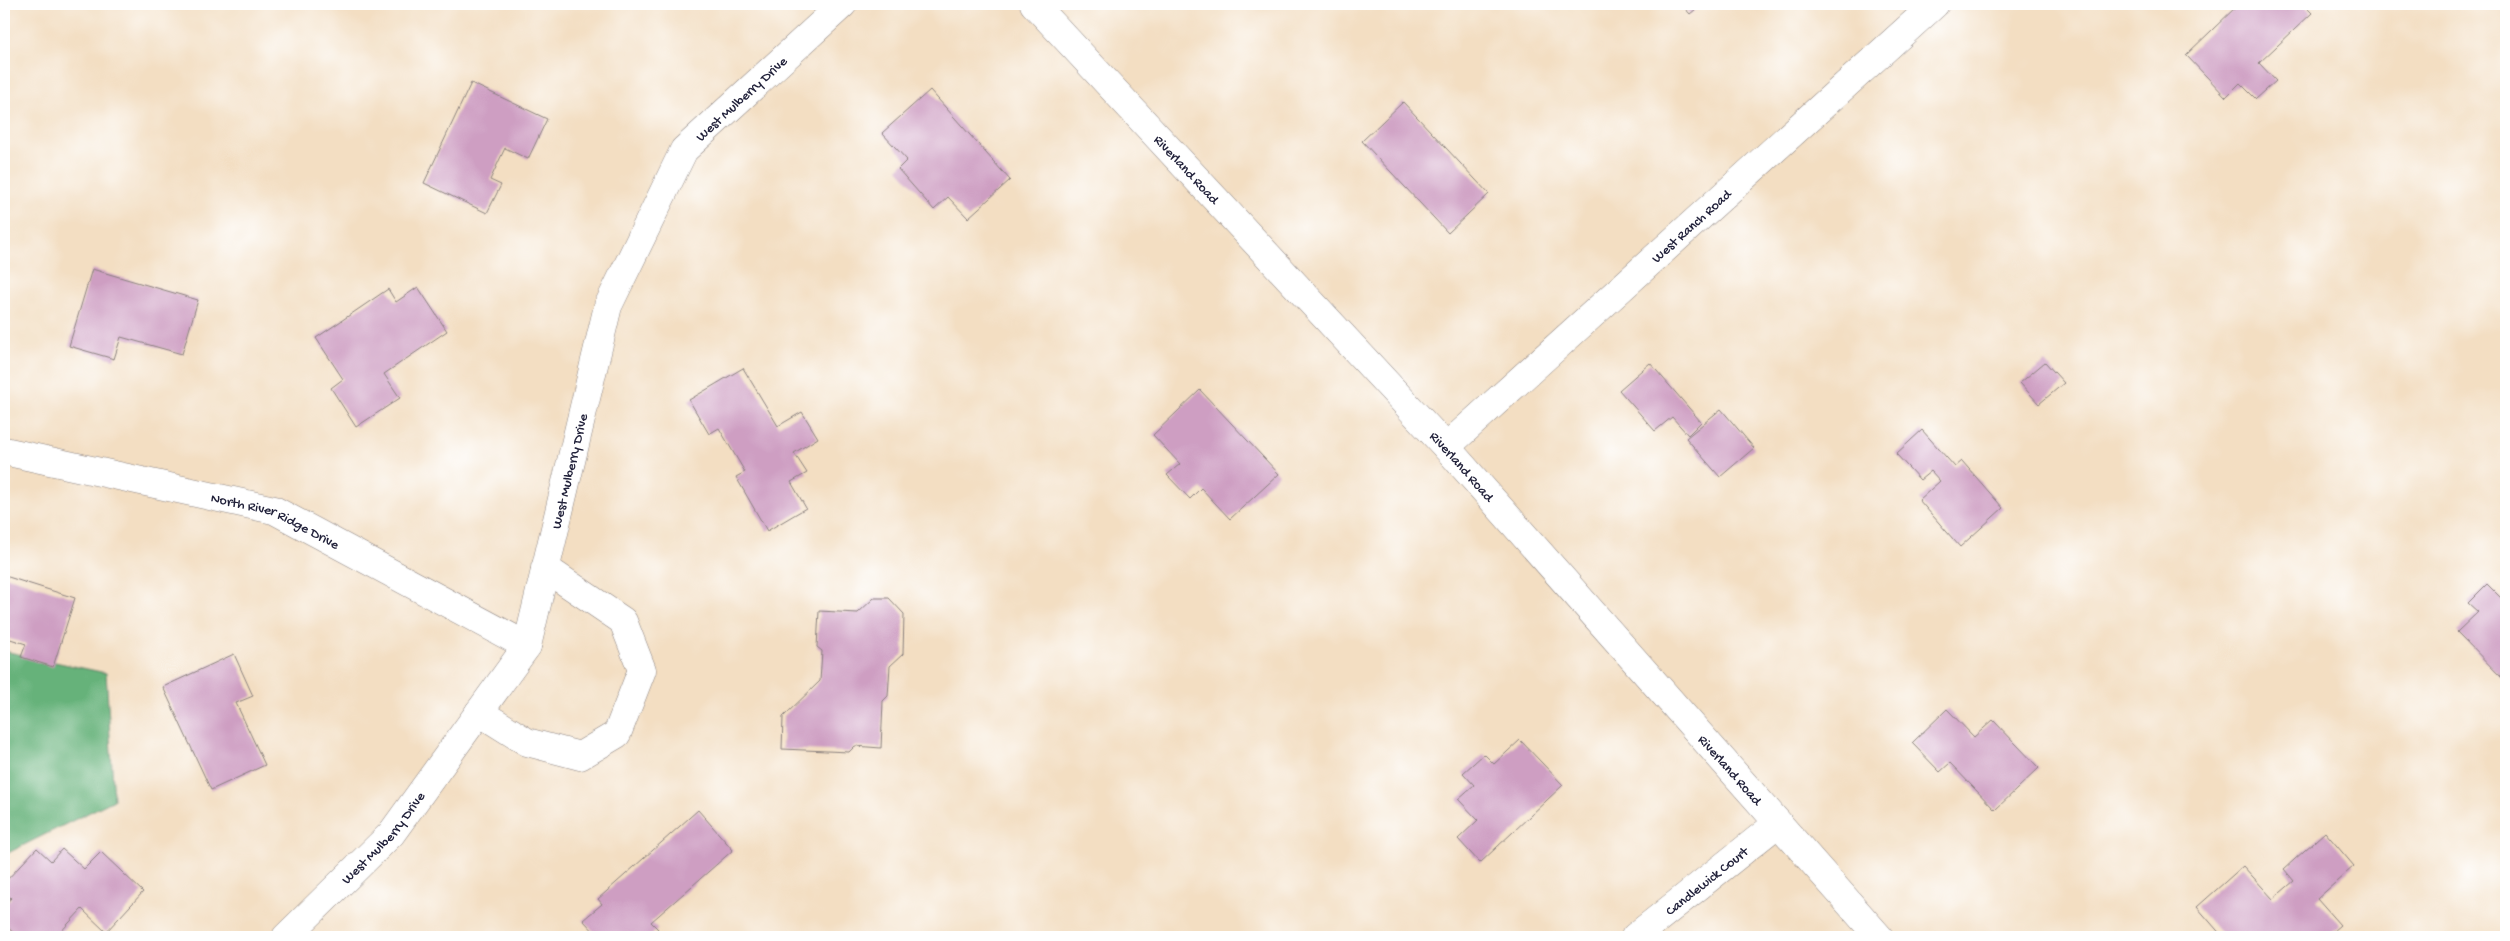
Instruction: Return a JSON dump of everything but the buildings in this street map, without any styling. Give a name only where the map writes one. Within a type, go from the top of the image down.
[{"type":"street","name":"West Mulberry Drive","points":[[286,937],[391,834],[527,646],[608,306],[684,150],[843,4]]},
{"type":"street","name":"Riverland Road","points":[[1034,4],[1446,447],[1879,937]]},
{"type":"street","name":"West Ranch Road","points":[[1446,447],[1935,4]]},
{"type":"street","name":"North River Ridge Drive","points":[[4,452],[274,510],[527,646]]},
{"type":"street","points":[[479,712],[528,742],[580,756],[617,734],[642,670],[623,620],[546,568]]},
{"type":"street","name":"Candlewick Court","points":[[1635,937],[1778,823]]},
{"type":"green space","points":[[4,651],[106,673],[114,800],[4,855]]}]
